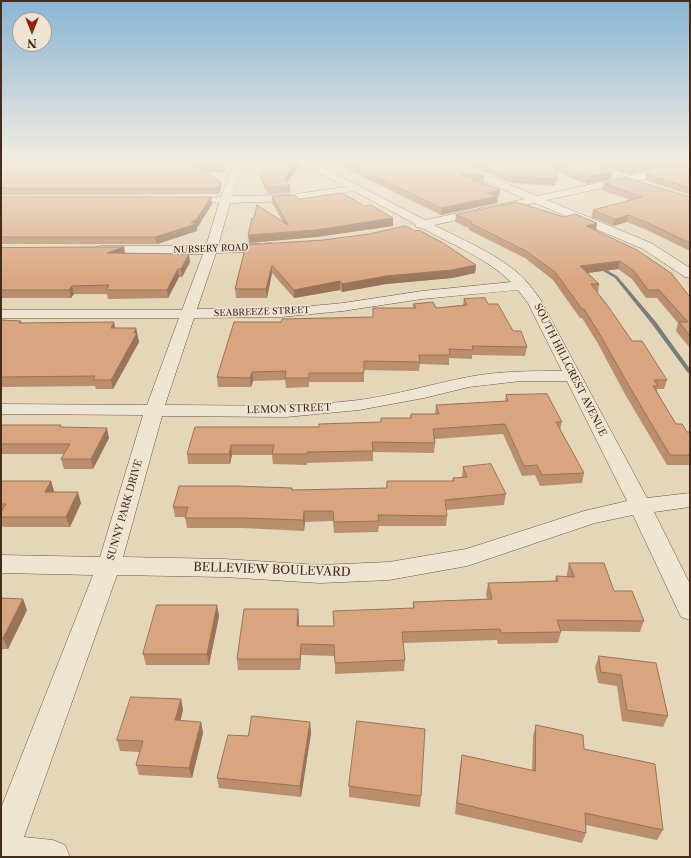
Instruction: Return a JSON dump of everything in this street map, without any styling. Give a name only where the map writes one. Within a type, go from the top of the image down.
[{"type":"street","name":"SUNNY PARK DRIVE","points":[[1,852],[109,565],[154,410],[211,250],[225,201]]},
{"type":"street","name":"SOUTH HILLCREST AVENUE","points":[[381,201],[491,260],[509,272],[522,285],[535,302],[640,506],[690,610]]},
{"type":"street","points":[[404,229],[527,201]]},
{"type":"street","points":[[541,201],[647,246],[664,255],[690,274]]},
{"type":"street","name":"NURSERY ROAD","points":[[88,250],[211,250],[285,246]]},
{"type":"street","name":"SEABREEZE STREET","points":[[1,314],[281,313],[343,307],[422,295],[522,285]]},
{"type":"street","name":"LEMON STREET","points":[[1,409],[286,410],[359,406],[469,382],[522,376],[573,376]]},
{"type":"street","name":"BELLEVIEW BOULEVARD","points":[[1,564],[224,568],[320,574],[389,571],[467,557],[592,516],[640,506],[690,500]]},
{"type":"street","points":[[1,852],[53,857]]},
{"type":"building","points":[[1,201],[208,201],[196,220],[191,222],[196,224],[155,237],[1,237]]},
{"type":"building","points":[[275,201],[356,201],[365,206],[371,205],[393,218],[316,230],[248,235],[257,205],[288,225]]},
{"type":"building","points":[[427,201],[474,201],[442,208]]},
{"type":"building","points":[[627,201],[690,201],[690,243],[628,215],[615,219],[593,210]]},
{"type":"building","points":[[516,202],[564,217],[575,214],[597,223],[586,226],[637,250],[671,273],[690,297],[690,336],[679,322],[688,322],[659,290],[648,290],[634,271],[620,261],[580,266],[599,284],[591,284],[632,341],[642,341],[667,380],[654,380],[658,386],[653,386],[676,424],[682,424],[687,432],[690,432],[690,455],[670,455],[584,309],[582,309],[555,272],[526,251],[456,215]]},
{"type":"building","points":[[406,226],[415,231],[419,230],[443,243],[476,265],[452,270],[386,276],[342,284],[340,281],[294,290],[272,265],[266,289],[235,289],[246,245],[323,240],[369,234]]},
{"type":"building","points":[[124,247],[107,253],[189,254],[181,269],[178,269],[167,290],[106,290],[109,285],[72,286],[69,290],[1,290],[1,248]]},
{"type":"building","points":[[485,298],[488,304],[498,304],[513,331],[521,331],[527,347],[472,346],[473,350],[449,349],[450,355],[419,355],[420,362],[364,361],[364,373],[309,373],[309,378],[285,378],[286,371],[252,372],[250,378],[217,377],[234,322],[281,322],[282,319],[373,317],[373,308],[416,308],[413,304],[433,302],[436,308],[467,305],[464,299]]},
{"type":"building","points":[[1,320],[21,321],[19,323],[114,322],[111,328],[136,328],[134,333],[137,333],[111,380],[93,380],[95,376],[1,377]]},
{"type":"building","points":[[547,394],[562,422],[556,422],[584,473],[542,475],[537,465],[524,466],[505,424],[433,429],[435,443],[372,442],[373,451],[272,454],[274,445],[231,445],[229,454],[187,454],[195,427],[319,427],[319,424],[381,422],[381,418],[411,418],[411,414],[439,414],[436,405],[508,401],[506,395]]},
{"type":"building","points":[[1,425],[61,425],[60,427],[107,428],[91,459],[61,459],[70,444],[1,444]]},
{"type":"building","points":[[491,464],[506,494],[445,500],[447,516],[378,515],[379,521],[334,522],[333,511],[304,511],[303,520],[185,518],[188,507],[173,507],[179,486],[236,486],[292,488],[292,490],[387,488],[387,481],[454,481],[453,478],[467,477],[463,467]]},
{"type":"building","points":[[3,481],[51,481],[45,492],[78,492],[66,517],[1,517],[1,512],[6,504],[1,504],[1,484]]},
{"type":"building","points":[[569,563],[604,563],[614,591],[632,591],[644,621],[557,620],[561,632],[501,633],[500,629],[402,632],[405,660],[335,663],[334,645],[301,644],[300,659],[237,659],[244,609],[298,609],[297,626],[334,626],[333,611],[414,608],[413,602],[492,599],[488,583],[558,581],[556,576],[574,577]]},
{"type":"building","points":[[1,598],[23,599],[3,638],[1,638]]},
{"type":"building","points":[[157,605],[217,605],[207,654],[143,654]]},
{"type":"building","points":[[599,656],[656,663],[668,716],[627,710],[621,675],[601,672]]},
{"type":"building","points":[[131,697],[181,699],[175,720],[201,722],[189,768],[136,765],[143,741],[117,740]]},
{"type":"building","points":[[252,716],[310,722],[300,786],[217,778],[228,735],[248,736]]},
{"type":"building","points":[[357,721],[425,729],[421,796],[349,786]]},
{"type":"building","points":[[536,725],[583,735],[584,749],[655,764],[663,830],[585,813],[586,833],[457,803],[462,755],[535,771]]},
{"type":"waterway","points":[[599,267],[616,277],[654,323],[690,372]]}]
